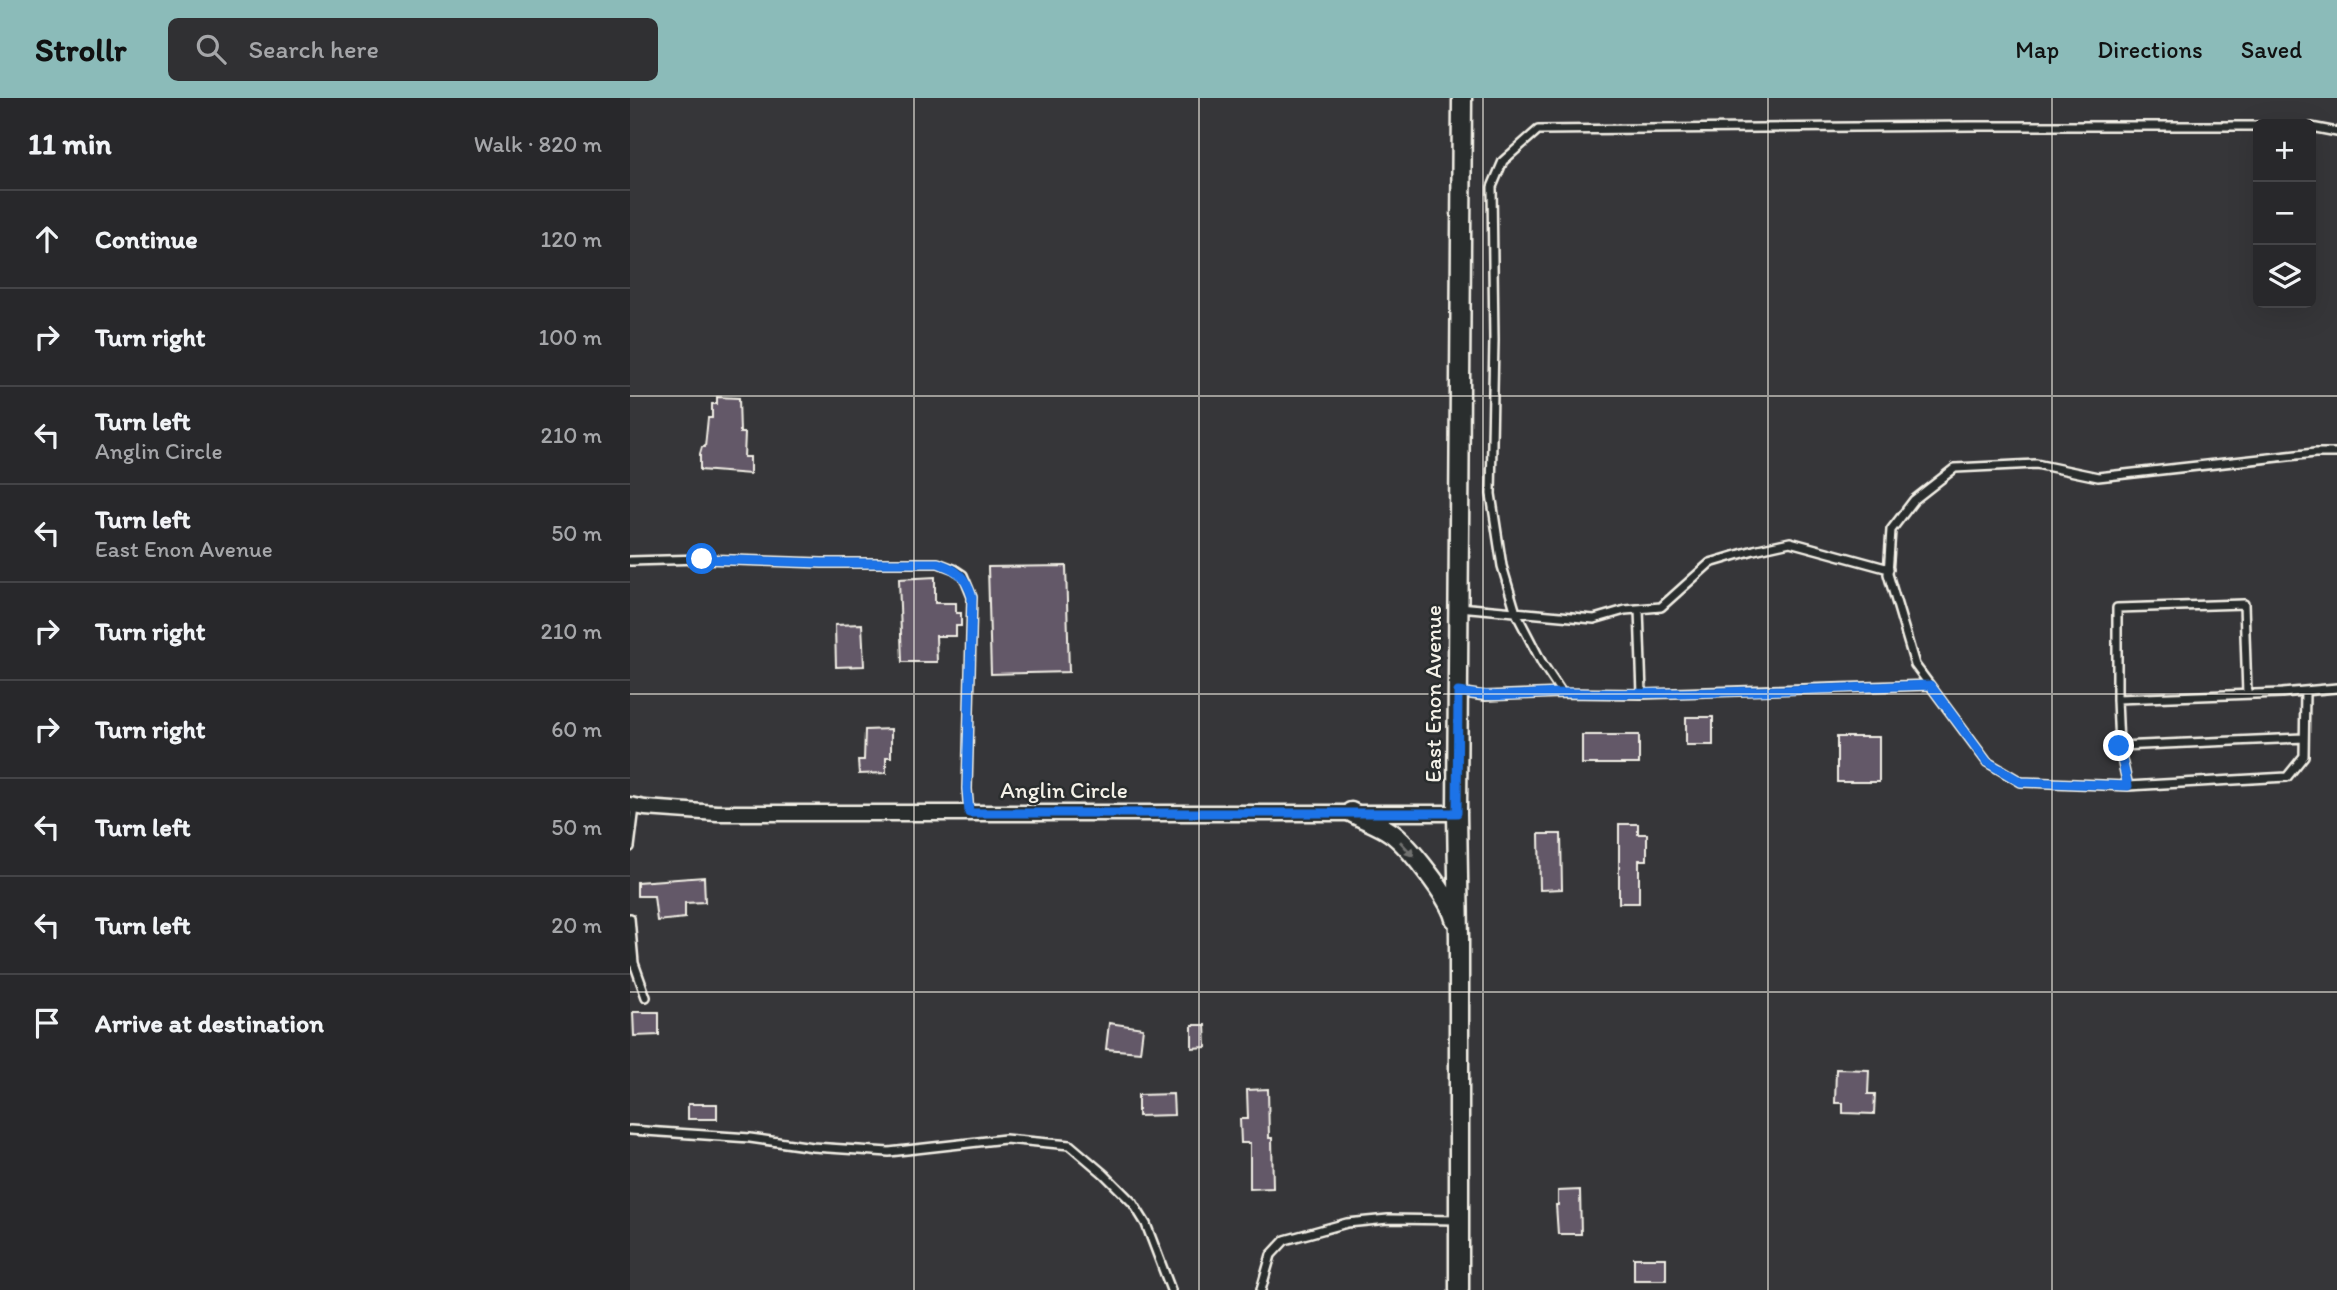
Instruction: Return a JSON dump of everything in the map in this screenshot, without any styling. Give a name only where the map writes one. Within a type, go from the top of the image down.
[{"type":"street","name":"East Enon Avenue","points":[[1458,1290],[1457,813],[1462,98]]},
{"type":"street","name":"Anglin Circle","points":[[633,805],[717,813],[1457,813]]},
{"type":"street","points":[[1350,812],[1390,832],[1411,852],[1453,911],[1459,939]]},
{"type":"lane","points":[[1562,693],[1542,663],[1516,613],[1502,566],[1491,494],[1494,340],[1492,187],[1503,161],[1538,130],[2253,126]]},
{"type":"lane","points":[[2316,128],[2337,132]]},
{"type":"lane","points":[[2305,691],[2304,756],[2287,777],[2128,786],[2021,782],[1987,762],[1915,664],[1888,574],[1891,530],[1914,500],[1955,468],[2036,464],[2098,478],[2315,453],[2337,453]]},
{"type":"lane","points":[[1458,607],[1594,619],[1625,610],[1661,607],[1710,563],[1790,542],[1889,569]]},
{"type":"lane","points":[[630,561],[702,559],[938,563],[963,575],[972,597],[967,789],[969,813]]},
{"type":"lane","points":[[2128,786],[2119,746],[2118,608],[2244,604],[2247,694]]},
{"type":"lane","points":[[1639,609],[1642,694]]},
{"type":"lane","points":[[1458,692],[1485,696],[1642,694],[1930,685]]},
{"type":"lane","points":[[2117,699],[2337,688]]},
{"type":"lane","points":[[2119,746],[2304,738]]},
{"type":"lane","points":[[630,847],[633,805]]},
{"type":"lane","points":[[630,918],[634,964],[646,998]]},
{"type":"lane","points":[[630,1130],[750,1138],[813,1147],[889,1152],[1005,1139],[1070,1145],[1133,1203],[1146,1224],[1171,1290]]},
{"type":"lane","points":[[1261,1290],[1271,1255],[1285,1240],[1347,1223],[1388,1219],[1459,1220]]},
{"type":"building","points":[[717,397],[739,398],[740,433],[745,433],[744,457],[750,457],[750,474],[700,470],[700,454],[702,447],[705,447],[708,418],[712,418],[712,404],[717,404]]},
{"type":"building","points":[[1066,566],[1069,672],[991,674],[988,567]]},
{"type":"building","points":[[935,577],[935,603],[956,603],[956,613],[961,613],[961,626],[956,626],[956,636],[936,636],[937,662],[902,662],[899,579]]},
{"type":"building","points":[[862,624],[864,666],[836,667],[835,625]]},
{"type":"building","points":[[1686,717],[1713,717],[1713,745],[1686,745]]},
{"type":"building","points":[[891,729],[891,757],[886,757],[886,773],[859,774],[858,760],[864,760],[865,730]]},
{"type":"building","points":[[1582,735],[1639,735],[1639,764],[1582,764]]},
{"type":"building","points":[[1837,737],[1879,737],[1879,782],[1837,782]]},
{"type":"building","points":[[1619,824],[1638,824],[1638,834],[1647,834],[1647,860],[1639,860],[1639,903],[1619,903]]},
{"type":"building","points":[[1539,834],[1561,834],[1562,889],[1540,890]]},
{"type":"building","points":[[704,877],[705,902],[685,903],[685,918],[657,921],[654,896],[637,896],[637,882]]},
{"type":"building","points":[[633,1012],[659,1012],[659,1035],[634,1036]]},
{"type":"building","points":[[1109,1023],[1143,1028],[1140,1052],[1106,1049]]},
{"type":"building","points":[[1192,1025],[1205,1025],[1206,1047],[1192,1048]]},
{"type":"building","points":[[1836,1069],[1869,1070],[1868,1094],[1875,1094],[1874,1114],[1843,1113],[1843,1103],[1835,1103]]},
{"type":"building","points":[[1268,1089],[1273,1188],[1250,1189],[1250,1143],[1241,1143],[1240,1119],[1248,1119],[1247,1090]]},
{"type":"building","points":[[1173,1094],[1174,1115],[1138,1116],[1138,1095]]},
{"type":"building","points":[[688,1104],[717,1104],[717,1119],[688,1119]]},
{"type":"building","points":[[1580,1190],[1581,1234],[1558,1234],[1558,1191]]},
{"type":"building","points":[[1634,1258],[1666,1258],[1666,1280],[1634,1280]]},
{"type":"route","points":[[702,559],[938,563],[963,575],[972,597],[967,789],[969,813],[1457,813],[1458,692],[1485,696],[1642,694],[1930,685],[1987,762],[2021,782],[2128,786],[2119,746]]}]
